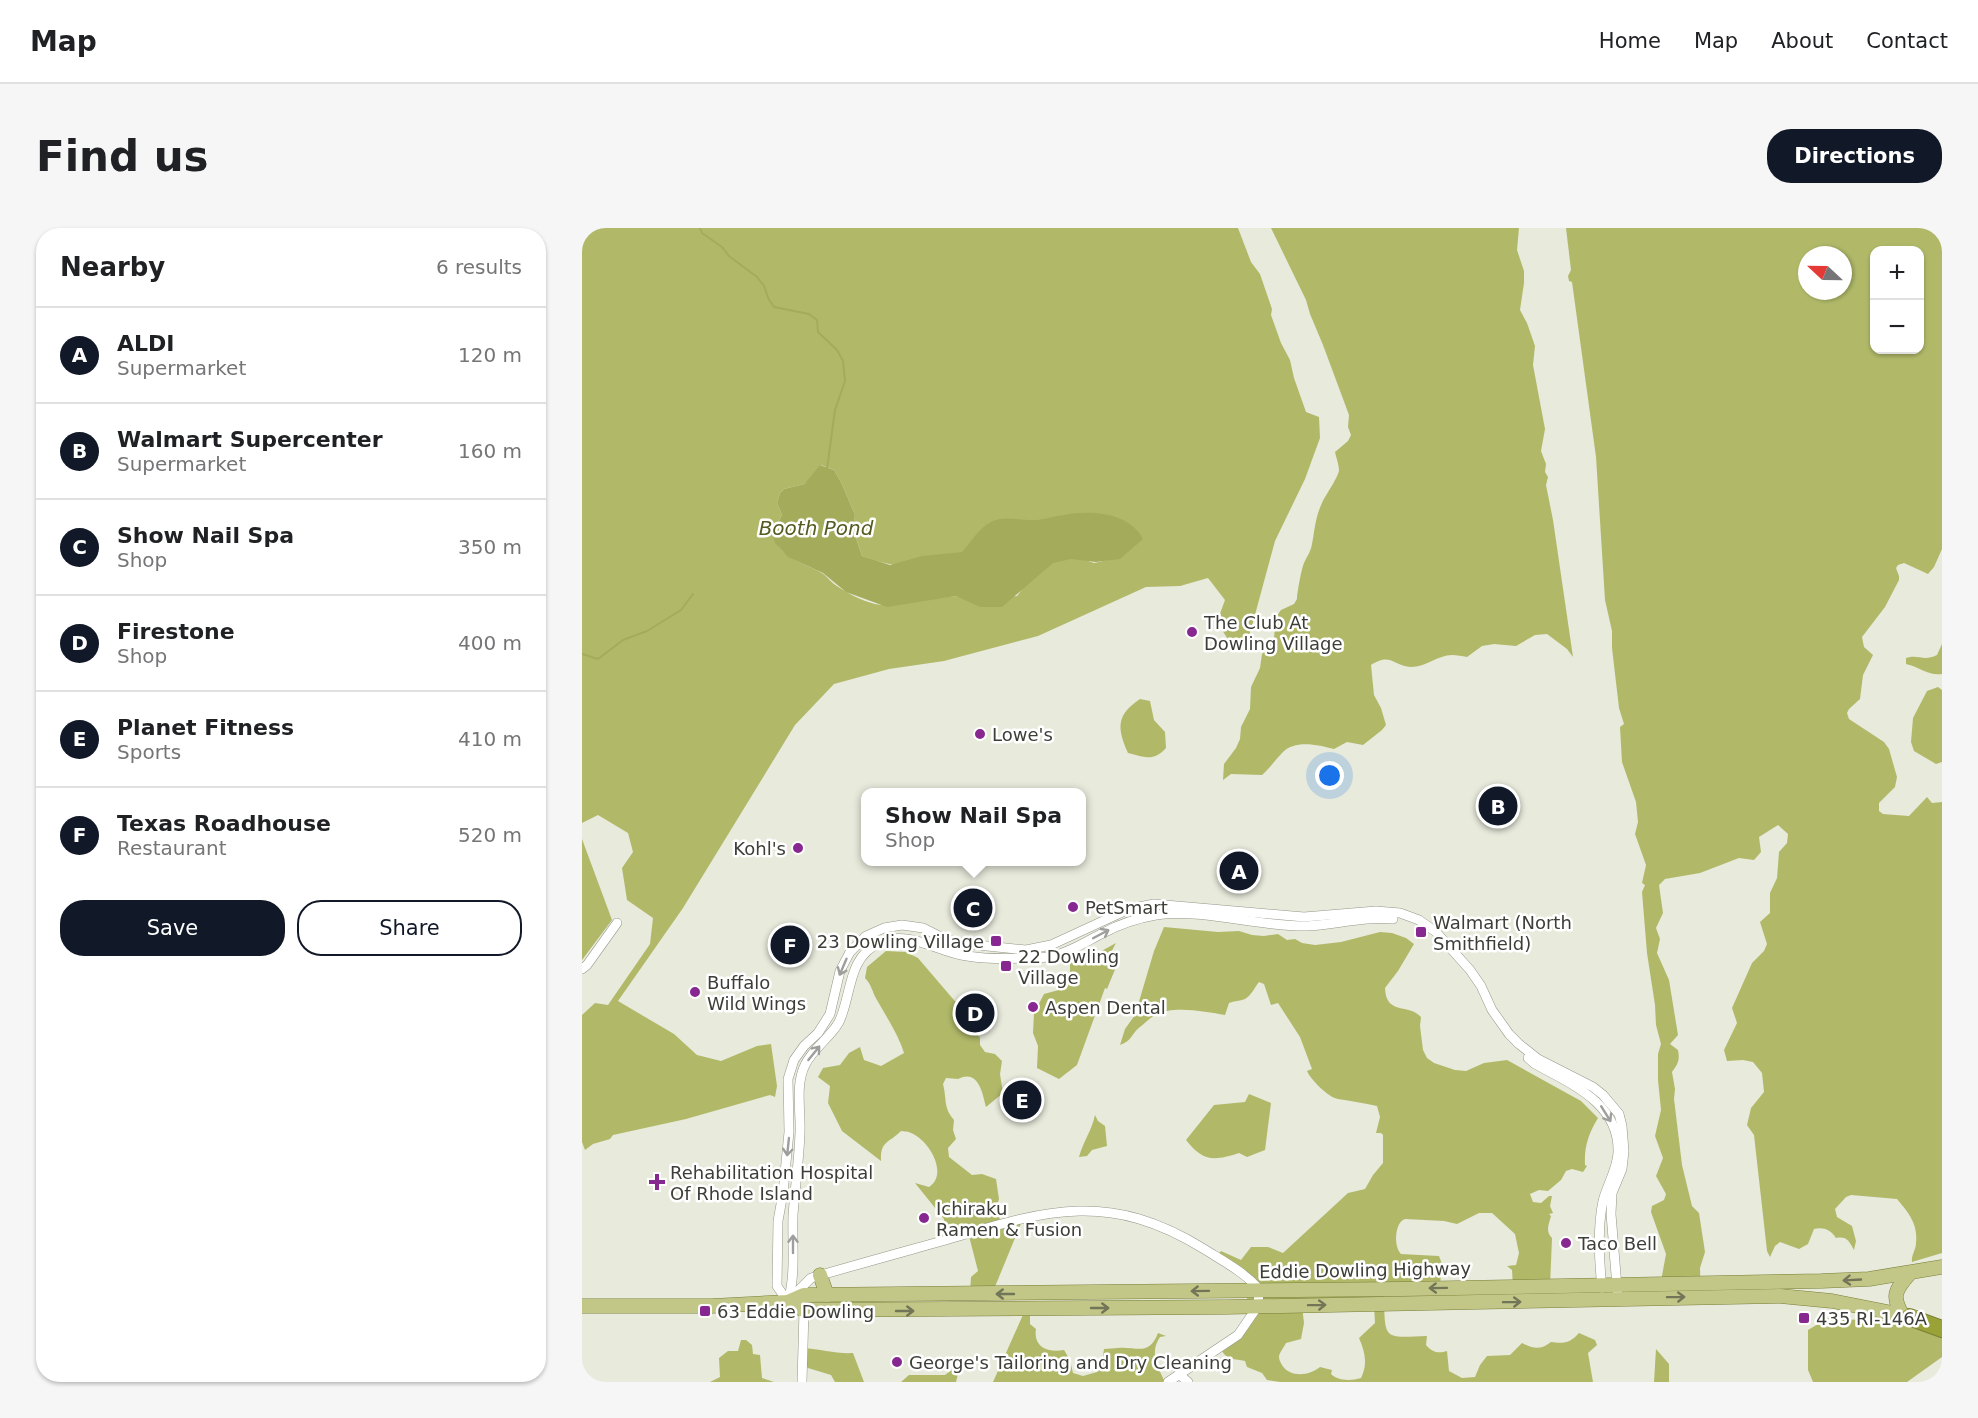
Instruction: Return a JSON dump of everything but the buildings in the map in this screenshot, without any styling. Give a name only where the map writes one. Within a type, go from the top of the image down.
[{"type":"highway","points":[[1906,1317],[1942,1329]]},
{"type":"main road","name":"Eddie Dowling Highway","points":[[582,1306],[712,1306],[788,1302],[804,1296],[827,1295],[1402,1289],[1842,1280],[1910,1273],[1942,1267]]},
{"type":"main road","points":[[1906,1317],[1896,1302],[1895,1296],[1900,1284],[1910,1273]]},
{"type":"main road","points":[[819,1275],[827,1295]]},
{"type":"main road","name":"Eddie Dowling Highway","points":[[788,1302],[804,1310],[929,1311],[1794,1297],[1832,1301],[1906,1317],[1942,1321]]},
{"type":"street","points":[[788,1302],[777,1286],[778,1221],[789,1132],[788,1079],[794,1060],[804,1046],[818,1033],[830,1014],[840,971],[850,952],[866,936],[884,928],[902,925],[922,928],[947,940],[1026,950],[1051,945],[1119,913],[1154,904],[1304,917],[1376,911],[1400,914],[1419,920],[1436,932],[1470,970],[1481,986],[1492,1010],[1509,1034],[1538,1059],[1593,1087],[1603,1095],[1618,1114],[1622,1126],[1624,1151],[1622,1169],[1606,1215],[1601,1284],[1603,1300]]},
{"type":"street","points":[[788,1302],[793,1283],[793,1217],[800,1134],[800,1081],[805,1065],[838,1023],[847,1002],[851,976],[866,952],[878,943],[894,938],[919,940],[943,951],[968,956],[1025,958],[1053,956],[1077,947],[1106,931],[1135,920],[1158,915],[1206,916],[1305,926],[1376,917],[1399,919],[1426,930],[1465,972],[1507,1039],[1535,1064],[1589,1095],[1608,1116],[1614,1129],[1618,1151],[1604,1199],[1618,1299]]},
{"type":"street","points":[[582,969],[617,923]]},
{"type":"street","points":[[788,1302],[811,1278],[819,1275],[1024,1218],[1065,1211],[1091,1211],[1121,1215],[1156,1224],[1192,1242],[1249,1278],[1259,1289],[1258,1306],[1238,1335],[1168,1382]]},
{"type":"street","points":[[802,1382],[804,1310]]},
{"type":"street","points":[[1179,1374],[1188,1382]]},
{"type":"shaded area","points":[[582,228],[1238,228],[1251,262],[1260,274],[1272,309],[1271,315],[1290,360],[1306,412],[1319,417],[1320,438],[1305,479],[1275,541],[1246,648],[1236,652],[1217,622],[1225,600],[1208,578],[1180,586],[1146,587],[1038,636],[944,661],[889,669],[834,684],[795,725],[683,908],[618,1001],[674,1034],[697,1055],[721,1061],[757,1046],[771,1044],[777,1086],[775,1097],[770,1095],[686,1119],[613,1135],[610,1139],[593,1144],[585,1150],[582,1142],[582,1015],[595,1003],[608,1005],[650,944],[653,918],[627,900],[622,868],[633,852],[628,833],[598,815],[582,823]],"holes":[[[821,465],[834,470],[855,515],[853,529],[862,556],[888,564],[924,567],[962,558],[971,546],[1008,521],[1066,521],[1078,536],[1105,538],[1113,553],[1108,560],[1094,563],[1068,554],[1060,555],[1026,584],[1017,596],[1006,597],[997,602],[963,596],[888,605],[870,603],[848,593],[822,573],[785,554],[772,533],[782,515],[777,503],[780,493],[784,489],[804,484]]]},
{"type":"shaded area","points":[[1271,228],[1519,228],[1517,250],[1524,271],[1520,310],[1535,346],[1533,365],[1545,429],[1541,451],[1546,464],[1545,472],[1548,477],[1546,485],[1573,657],[1567,649],[1547,634],[1535,635],[1516,646],[1494,644],[1482,646],[1467,657],[1447,656],[1411,667],[1388,660],[1378,661],[1371,665],[1374,695],[1386,725],[1363,745],[1347,742],[1334,749],[1307,744],[1293,746],[1282,753],[1262,775],[1231,774],[1223,780],[1224,764],[1236,748],[1240,739],[1241,727],[1250,709],[1251,687],[1260,668],[1262,654],[1274,638],[1276,617],[1281,610],[1294,604],[1297,599],[1302,569],[1311,547],[1318,514],[1339,470],[1335,452],[1348,441],[1351,435],[1348,427],[1349,415],[1306,300]]},
{"type":"shaded area","points":[[1566,228],[1942,228],[1942,549],[1934,567],[1928,574],[1904,563],[1896,568],[1899,580],[1885,607],[1862,637],[1864,647],[1873,655],[1863,675],[1860,699],[1847,713],[1849,719],[1884,742],[1889,749],[1897,777],[1895,787],[1879,803],[1879,811],[1883,814],[1909,816],[1927,797],[1932,803],[1942,802],[1942,1253],[1912,1262],[1916,1246],[1916,1230],[1909,1214],[1897,1199],[1851,1195],[1835,1209],[1837,1217],[1852,1226],[1856,1241],[1854,1250],[1845,1239],[1836,1238],[1826,1229],[1820,1228],[1814,1229],[1808,1244],[1799,1249],[1780,1242],[1775,1246],[1770,1257],[1767,1251],[1754,1135],[1747,1125],[1751,1108],[1764,1092],[1762,1073],[1753,1062],[1727,1061],[1724,1050],[1737,1023],[1732,1008],[1752,963],[1764,951],[1767,944],[1760,922],[1770,913],[1770,893],[1777,878],[1779,852],[1787,843],[1788,834],[1778,825],[1759,837],[1761,852],[1754,860],[1739,858],[1700,873],[1665,879],[1659,885],[1663,913],[1656,928],[1660,939],[1657,953],[1669,980],[1678,1035],[1670,1044],[1679,1053],[1678,1062],[1672,1072],[1682,1165],[1692,1206],[1699,1213],[1705,1252],[1700,1268],[1701,1299],[1659,1292],[1666,1254],[1651,1212],[1652,1206],[1664,1200],[1666,1194],[1656,1176],[1663,1158],[1655,1136],[1661,1110],[1658,1054],[1661,1044],[1656,1025],[1647,953],[1642,892],[1645,885],[1642,883],[1646,865],[1635,834],[1638,822],[1636,802],[1622,762],[1620,727],[1624,724],[1619,708],[1612,631],[1605,600],[1596,457],[1572,282],[1569,281],[1568,276],[1571,270]]},
{"type":"shaded area","points":[[1942,644],[1942,674],[1932,674],[1906,664],[1906,658],[1928,658],[1937,655]]},
{"type":"shaded area","points":[[1938,687],[1942,690],[1942,762],[1936,764],[1914,751],[1911,742],[1913,718],[1927,691]]},
{"type":"shaded area","points":[[1140,699],[1150,701],[1154,720],[1165,732],[1166,748],[1153,757],[1128,753],[1122,736],[1123,717],[1126,711]]},
{"type":"shaded area","points":[[582,839],[612,920],[582,960]]},
{"type":"shaded area","points":[[1164,927],[1218,932],[1239,931],[1264,936],[1278,934],[1287,940],[1295,939],[1302,943],[1315,945],[1341,942],[1380,932],[1392,933],[1414,944],[1385,988],[1386,997],[1394,1006],[1410,1010],[1421,1017],[1423,1050],[1427,1058],[1434,1063],[1455,1070],[1466,1071],[1484,1063],[1507,1060],[1581,1101],[1598,1118],[1586,1146],[1585,1165],[1587,1166],[1583,1172],[1572,1169],[1566,1171],[1561,1180],[1548,1191],[1539,1190],[1530,1194],[1533,1202],[1541,1203],[1552,1196],[1550,1206],[1553,1213],[1549,1214],[1551,1216],[1548,1227],[1552,1238],[1550,1287],[1513,1287],[1512,1270],[1507,1266],[1516,1265],[1519,1253],[1515,1234],[1492,1213],[1479,1213],[1457,1224],[1405,1219],[1397,1229],[1398,1250],[1401,1254],[1439,1256],[1442,1264],[1439,1296],[1384,1296],[1384,1310],[1386,1329],[1389,1333],[1402,1337],[1427,1336],[1426,1345],[1435,1352],[1447,1351],[1449,1371],[1462,1378],[1475,1377],[1487,1356],[1510,1355],[1522,1343],[1537,1348],[1551,1342],[1566,1342],[1579,1333],[1595,1340],[1597,1345],[1588,1353],[1593,1382],[1280,1382],[1267,1380],[1262,1373],[1247,1367],[1245,1361],[1226,1356],[1222,1351],[1230,1346],[1252,1321],[1246,1305],[1247,1298],[1235,1291],[1265,1285],[1234,1271],[1216,1257],[1221,1251],[1241,1260],[1251,1247],[1268,1247],[1283,1253],[1348,1193],[1365,1189],[1383,1163],[1383,1135],[1376,1133],[1380,1117],[1377,1106],[1334,1098],[1316,1083],[1307,1071],[1312,1069],[1300,1037],[1278,1003],[1271,1005],[1264,984],[1259,982],[1247,998],[1229,1003],[1225,1015],[1190,1010],[1163,1012],[1151,1018],[1120,1045],[1125,1029],[1135,1015],[1154,951]],"holes":[[[1374,1305],[1375,1323],[1359,1338],[1365,1358],[1361,1378],[1341,1379],[1331,1374],[1332,1370],[1320,1367],[1305,1374],[1295,1374],[1282,1365],[1279,1357],[1286,1343],[1301,1339],[1304,1323],[1302,1306]]]},
{"type":"shaded area","points":[[1116,943],[1111,952],[1111,958],[1116,967],[1107,989],[1105,988],[1077,1065],[1059,1079],[1037,1068],[1038,1046],[1033,1033],[1034,1013],[1044,994],[1066,988],[1070,979],[1070,963],[1079,956],[1096,954]]},
{"type":"shaded area","points":[[886,951],[906,952],[918,958],[959,1006],[972,1032],[980,1037],[980,1045],[985,1052],[995,1054],[1002,1061],[1000,1074],[1003,1093],[986,1107],[983,1094],[975,1079],[970,1077],[946,1078],[943,1084],[947,1107],[954,1120],[953,1130],[956,1139],[948,1148],[949,1157],[972,1175],[982,1174],[996,1179],[999,1199],[996,1209],[1002,1225],[1022,1221],[992,1294],[970,1294],[971,1277],[978,1271],[969,1236],[946,1239],[944,1219],[915,1183],[929,1187],[935,1181],[937,1166],[930,1150],[918,1137],[910,1132],[901,1131],[884,1146],[881,1161],[842,1131],[828,1103],[830,1086],[818,1077],[823,1068],[840,1065],[849,1053],[860,1047],[864,1060],[881,1066],[904,1053],[865,978],[867,967]]},
{"type":"shaded area","points":[[1249,1094],[1271,1103],[1265,1150],[1247,1157],[1239,1153],[1210,1158],[1198,1152],[1186,1140],[1214,1105],[1245,1102]]},
{"type":"shaded area","points":[[1095,1115],[1098,1121],[1105,1126],[1107,1146],[1092,1150],[1087,1156],[1079,1157],[1092,1126]]},
{"type":"shaded area","points":[[1026,1308],[1030,1310],[1030,1324],[1036,1329],[1039,1344],[1052,1351],[1064,1350],[1070,1360],[1073,1373],[1083,1376],[1097,1372],[1102,1363],[1104,1349],[1146,1348],[1158,1333],[1166,1336],[1160,1337],[1155,1349],[1157,1365],[1165,1382],[993,1382]]},
{"type":"shaded area","points":[[1828,1318],[1876,1319],[1942,1335],[1942,1357],[1907,1382],[1813,1382],[1808,1370],[1808,1330]]},
{"type":"shaded area","points":[[741,1340],[746,1340],[752,1345],[753,1354],[760,1355],[762,1378],[774,1382],[710,1382],[720,1377],[719,1358],[728,1351],[738,1351]]},
{"type":"shaded area","points":[[803,1348],[853,1353],[864,1382],[835,1382],[831,1375],[808,1368],[802,1362]]},
{"type":"shaded area","points":[[1656,1349],[1669,1364],[1669,1382],[1654,1382]]},
{"type":"shaded area","points":[[960,1366],[956,1382],[901,1382],[909,1375],[945,1375]]},
{"type":"water","name":"Booth Pond","points":[[820,465],[834,470],[842,484],[855,515],[853,529],[862,556],[890,565],[922,556],[962,552],[983,528],[1001,519],[1037,520],[1075,513],[1097,513],[1129,523],[1143,539],[1120,559],[1096,562],[1071,559],[1053,563],[1002,607],[980,607],[956,596],[887,607],[846,592],[823,573],[788,557],[775,543],[772,533],[782,515],[777,503],[780,493],[784,489],[804,484]]},
{"type":"waterway","points":[[700,228],[702,233],[757,277],[764,286],[769,300]]},
{"type":"waterway","points":[[770,301],[774,307],[809,314],[817,320],[818,332],[837,350],[843,361],[845,381],[835,410],[829,454]]},
{"type":"waterway","points":[[827,468],[829,455]]},
{"type":"waterway","points":[[582,654],[598,659],[623,640],[647,631],[681,610],[693,594]]},
{"type":"place","name":"The Club At Dowling Village","points":[[1192,632]]},
{"type":"place","name":"Lowe's","points":[[980,734]]},
{"type":"place","name":"Walmart Supercenter","points":[[1498,806]]},
{"type":"place","name":"Kohl's","points":[[798,848]]},
{"type":"place","name":"ALDI","points":[[1239,871]]},
{"type":"place","name":"PetSmart","points":[[1073,907]]},
{"type":"place","name":"Show Nail Spa","points":[[973,908]]},
{"type":"place","name":"Walmart (North Smithfield)","points":[[1421,932]]},
{"type":"place","name":"23 Dowling Village","points":[[996,941]]},
{"type":"place","name":"Texas Roadhouse","points":[[790,945]]},
{"type":"place","name":"22 Dowling Village","points":[[1006,966]]},
{"type":"place","name":"Buffalo Wild Wings","points":[[695,992]]},
{"type":"place","name":"Aspen Dental","points":[[1033,1007]]},
{"type":"place","name":"Firestone","points":[[975,1013]]},
{"type":"place","name":"Planet Fitness","points":[[1022,1100]]},
{"type":"place","name":"Rehabilitation Hospital Of Rhode Island","points":[[657,1182]]},
{"type":"place","name":"Ichiraku Ramen & Fusion","points":[[924,1218]]},
{"type":"place","name":"Taco Bell","points":[[1566,1243]]},
{"type":"place","name":"63 Eddie Dowling","points":[[705,1311]]},
{"type":"place","name":"435 RI-146A","points":[[1804,1318]]},
{"type":"place","name":"George's Tailoring and Dry Cleaning","points":[[897,1362]]}]
